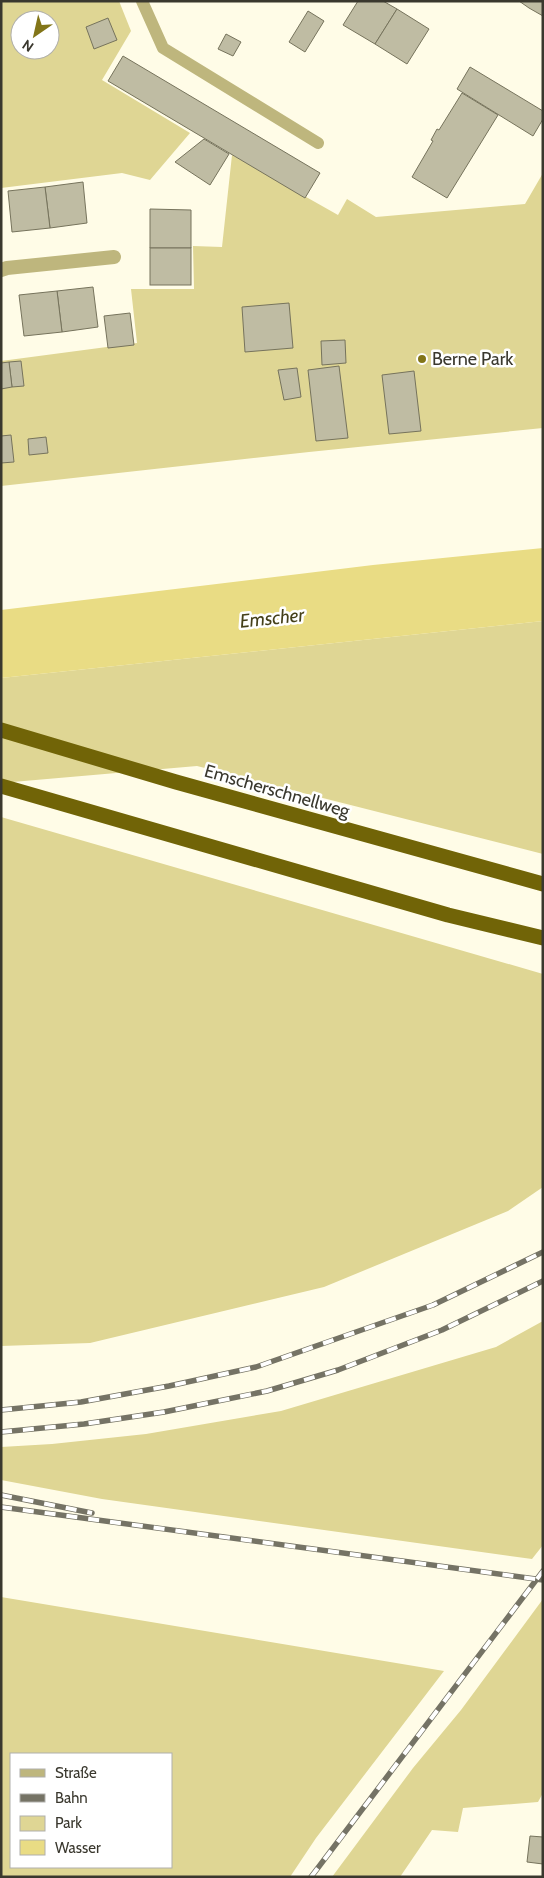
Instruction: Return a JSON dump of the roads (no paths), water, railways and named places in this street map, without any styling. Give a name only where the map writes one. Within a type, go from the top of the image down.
[{"type":"highway","name":"Emscherschnellweg","points":[[1,730],[176,782],[543,884]]},
{"type":"highway","points":[[1,786],[448,915],[543,938]]},
{"type":"street","points":[[1,270],[114,257]]},
{"type":"lane","points":[[142,1],[163,48],[318,143]]},
{"type":"water","name":"Emscher","points":[[543,548],[543,621],[1,678],[1,610],[373,565]]},
{"type":"railway","points":[[1,1410],[81,1402],[169,1386],[256,1367],[433,1305],[543,1252]]},
{"type":"railway","points":[[1,1432],[84,1424],[164,1412],[267,1391],[338,1370],[442,1330],[543,1281]]},
{"type":"railway","points":[[1,1495],[92,1513]]},
{"type":"railway","points":[[1,1507],[543,1580]]},
{"type":"railway","points":[[311,1877],[543,1571]]},
{"type":"place","name":"Berne Park","points":[[422,359]]}]
